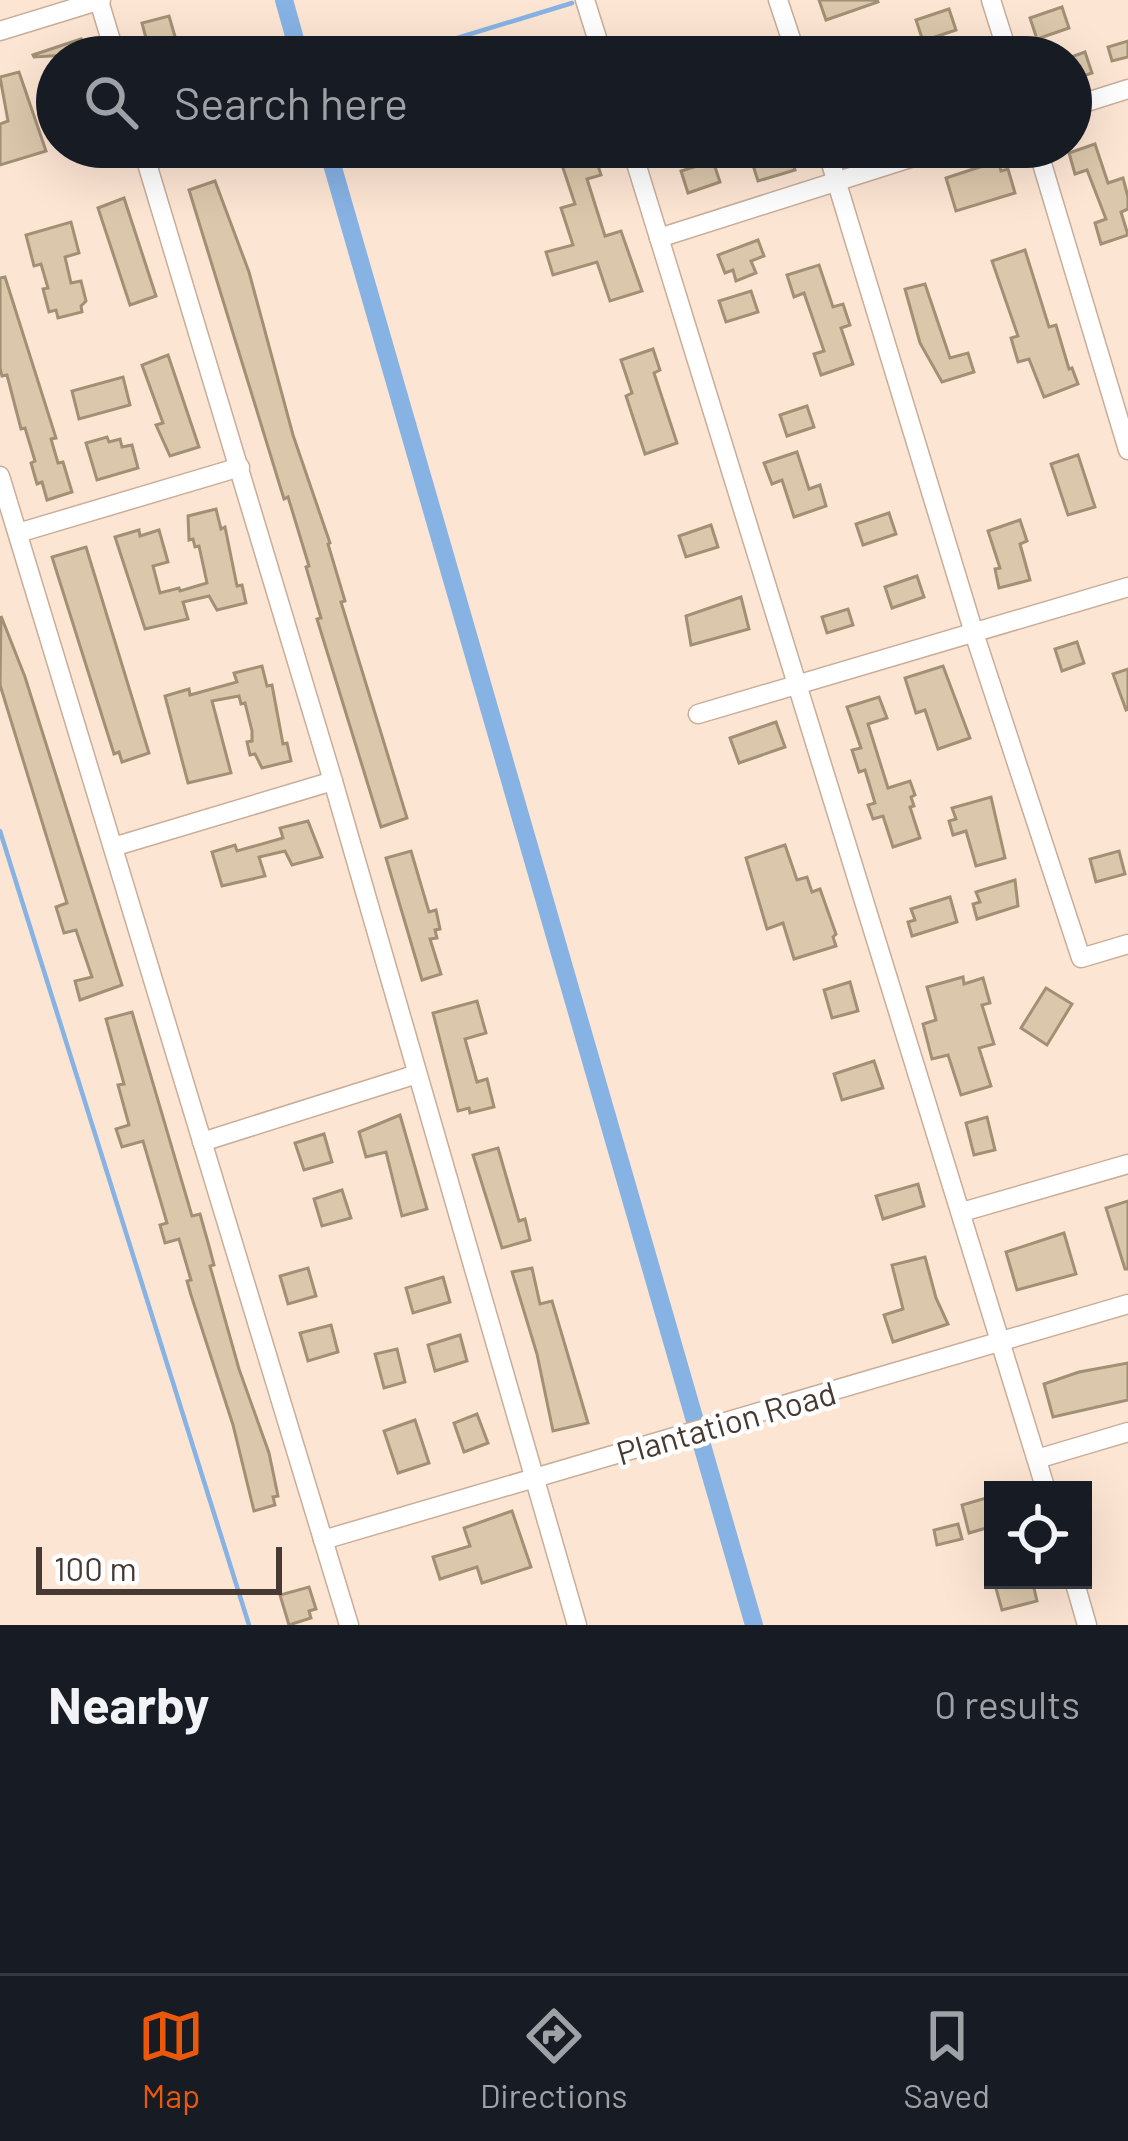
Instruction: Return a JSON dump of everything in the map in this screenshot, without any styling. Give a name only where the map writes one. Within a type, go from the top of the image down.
[{"type":"street","points":[[0,31],[100,0],[110,36]]},
{"type":"street","points":[[585,0],[596,36]]},
{"type":"street","points":[[778,0],[790,36]]},
{"type":"street","points":[[991,0],[1002,36]]},
{"type":"street","points":[[1092,100],[1128,89]]},
{"type":"street","points":[[148,168],[333,781],[414,1075],[577,1625]]},
{"type":"street","points":[[637,168],[1043,1481]]},
{"type":"street","points":[[833,168],[974,633],[1081,958],[1128,944]]},
{"type":"street","points":[[659,238],[879,168]]},
{"type":"street","points":[[1043,168],[1128,450]]},
{"type":"street","points":[[18,533],[240,467]]},
{"type":"street","points":[[0,476],[349,1625]]},
{"type":"street","points":[[698,714],[1128,587]]},
{"type":"street","points":[[113,847],[333,781]]},
{"type":"street","points":[[202,1142],[414,1075]]},
{"type":"street","points":[[962,1212],[1128,1164]]},
{"type":"street","name":"Plantation Road","points":[[323,1540],[1128,1304]]},
{"type":"street","points":[[1037,1459],[1128,1432]]},
{"type":"street","points":[[1077,1589],[1087,1625]]},
{"type":"building","points":[[819,0],[877,0],[878,2],[826,20]]},
{"type":"building","points":[[1062,7],[1069,28],[1036,36],[1030,18]]},
{"type":"building","points":[[949,9],[956,30],[921,36],[916,20]]},
{"type":"building","points":[[169,16],[175,36],[145,36],[142,23]]},
{"type":"building","points":[[1128,41],[1128,57],[1112,61],[1108,47]]},
{"type":"building","points":[[19,72],[36,122],[36,154],[0,165],[0,124],[8,121],[0,77]]},
{"type":"building","points":[[1092,145],[1108,183],[1123,178],[1128,197],[1128,209],[1121,212],[1128,235],[1101,244],[1095,223],[1106,219],[1087,170],[1075,174],[1073,168],[1092,168]]},
{"type":"building","points":[[563,168],[599,168],[601,175],[587,179],[605,236],[621,231],[642,291],[610,301],[597,262],[553,275],[546,252],[573,245],[561,208],[575,204]]},
{"type":"building","points":[[715,168],[720,182],[688,193],[681,171]]},
{"type":"building","points":[[754,168],[794,168],[795,170],[758,181]]},
{"type":"building","points":[[977,168],[1008,169],[1015,193],[956,211],[946,178]]},
{"type":"building","points":[[215,181],[249,272],[407,818],[381,827],[317,619],[321,618],[309,566],[189,190]]},
{"type":"building","points":[[124,198],[156,296],[130,305],[98,208]]},
{"type":"building","points":[[71,222],[79,253],[65,257],[71,283],[81,281],[86,301],[82,312],[58,318],[56,310],[49,312],[41,264],[34,266],[26,235]]},
{"type":"building","points":[[758,240],[764,256],[751,261],[756,273],[736,281],[733,270],[725,273],[718,255]]},
{"type":"building","points":[[1025,250],[1049,327],[1056,325],[1078,384],[1044,397],[1029,359],[1018,362],[1011,338],[1018,336],[992,261]]},
{"type":"building","points":[[819,265],[833,307],[843,304],[850,325],[841,328],[853,364],[821,375],[814,354],[824,351],[804,293],[794,297],[787,275]]},
{"type":"building","points":[[5,277],[56,438],[51,439],[58,463],[63,462],[72,492],[47,500],[42,482],[37,484],[31,463],[35,461],[7,375],[2,376],[0,368],[0,278]]},
{"type":"building","points":[[925,284],[950,358],[968,353],[974,372],[942,382],[920,343],[905,289]]},
{"type":"building","points":[[751,291],[758,312],[726,322],[719,301]]},
{"type":"building","points":[[653,349],[660,370],[654,373],[677,443],[645,454],[626,396],[632,393],[621,360]]},
{"type":"building","points":[[168,355],[199,447],[170,456],[156,425],[163,423],[142,365]]},
{"type":"building","points":[[123,377],[130,405],[79,419],[72,391]]},
{"type":"building","points":[[807,406],[814,427],[787,436],[780,415]]},
{"type":"building","points":[[107,437],[109,442],[120,439],[122,447],[132,445],[138,468],[97,480],[86,443]]},
{"type":"building","points":[[797,452],[809,489],[820,485],[826,506],[794,517],[782,480],[772,484],[764,463]]},
{"type":"building","points":[[1078,455],[1095,507],[1068,515],[1051,464]]},
{"type":"building","points":[[216,509],[246,603],[217,610],[209,596],[183,602],[188,619],[145,629],[115,537],[159,530],[168,562],[153,566],[160,593],[180,591],[207,583],[199,546],[189,540],[188,516]]},
{"type":"building","points":[[889,513],[896,534],[863,545],[856,524]]},
{"type":"building","points":[[1020,520],[1027,541],[1020,544],[1030,580],[999,588],[995,569],[1000,568],[988,531]]},
{"type":"building","points":[[711,525],[718,547],[686,557],[679,536]]},
{"type":"building","points":[[86,547],[149,753],[122,762],[119,752],[114,754],[52,557]]},
{"type":"building","points":[[917,576],[924,597],[892,608],[885,587]]},
{"type":"building","points":[[741,597],[749,629],[691,645],[686,616]]},
{"type":"building","points":[[848,609],[853,625],[827,633],[822,617]]},
{"type":"building","points":[[1,616],[25,677],[122,985],[80,1000],[75,981],[92,977],[76,930],[64,933],[56,907],[67,903],[0,685]]},
{"type":"building","points":[[1077,642],[1084,663],[1062,671],[1055,649]]},
{"type":"building","points":[[262,666],[267,686],[272,685],[283,744],[287,743],[291,761],[262,768],[255,754],[250,755],[247,742],[252,741],[252,731],[245,703],[241,704],[239,696],[212,701],[231,773],[188,783],[165,696],[189,689],[190,695],[237,682],[234,673]]},
{"type":"building","points":[[943,666],[970,738],[938,749],[925,710],[916,713],[905,678]]},
{"type":"building","points":[[1128,669],[1128,709],[1126,710],[1113,674]]},
{"type":"building","points":[[879,697],[887,718],[868,724],[888,788],[910,781],[915,795],[910,807],[920,838],[893,847],[883,816],[873,819],[868,805],[875,803],[865,770],[859,772],[852,750],[861,748],[847,707]]},
{"type":"building","points":[[776,722],[785,747],[739,763],[730,738]]},
{"type":"building","points":[[991,797],[1005,858],[976,866],[966,831],[953,835],[949,821],[956,819],[952,808]]},
{"type":"building","points":[[308,821],[322,857],[292,865],[285,851],[259,857],[265,876],[222,886],[212,852],[235,845],[237,851],[283,838],[280,828]]},
{"type":"building","points":[[785,845],[797,880],[807,877],[812,892],[820,889],[836,934],[836,946],[794,959],[783,923],[767,929],[746,858]]},
{"type":"building","points":[[411,851],[429,912],[436,910],[440,929],[435,930],[437,938],[430,939],[441,974],[422,980],[386,858]]},
{"type":"building","points":[[1119,851],[1125,874],[1096,882],[1090,859]]},
{"type":"building","points":[[1015,880],[1018,906],[977,919],[973,904],[980,902],[976,892]]},
{"type":"building","points":[[950,897],[957,922],[912,936],[911,909]]},
{"type":"building","points":[[963,977],[964,984],[983,978],[990,1003],[982,1005],[994,1044],[979,1048],[991,1086],[961,1095],[948,1055],[932,1059],[923,1024],[936,1020],[927,987]]},
{"type":"building","points":[[850,982],[858,1011],[832,1018],[824,990]]},
{"type":"building","points":[[1046,988],[1072,1004],[1047,1045],[1021,1028]]},
{"type":"building","points":[[477,1001],[486,1033],[465,1039],[477,1082],[487,1079],[494,1107],[470,1113],[469,1108],[458,1111],[433,1013]]},
{"type":"building","points":[[132,1012],[192,1216],[200,1214],[239,1369],[269,1453],[278,1496],[273,1497],[275,1505],[254,1511],[179,1239],[165,1243],[160,1225],[167,1223],[143,1141],[122,1147],[116,1129],[129,1125],[118,1085],[124,1084],[106,1019]]},
{"type":"building","points":[[874,1061],[883,1088],[842,1100],[834,1074]]},
{"type":"building","points":[[400,1115],[427,1209],[402,1216],[386,1152],[366,1157],[359,1132]]},
{"type":"building","points":[[987,1117],[995,1150],[974,1155],[966,1123]]},
{"type":"building","points":[[324,1134],[332,1162],[304,1170],[295,1143]]},
{"type":"building","points":[[498,1148],[519,1221],[525,1219],[530,1240],[502,1248],[473,1155]]},
{"type":"building","points":[[918,1184],[924,1206],[883,1219],[876,1196]]},
{"type":"building","points":[[342,1190],[351,1218],[322,1226],[314,1199]]},
{"type":"building","points":[[1128,1201],[1128,1269],[1125,1269],[1106,1208]]},
{"type":"building","points":[[1064,1233],[1076,1274],[1017,1290],[1006,1252]]},
{"type":"building","points":[[925,1257],[948,1324],[893,1342],[884,1315],[903,1309],[892,1265]]},
{"type":"building","points":[[308,1268],[316,1296],[288,1304],[280,1276]]},
{"type":"building","points":[[532,1268],[540,1304],[552,1301],[588,1423],[553,1431],[537,1354],[512,1272]]},
{"type":"building","points":[[443,1277],[450,1302],[413,1313],[406,1288]]},
{"type":"building","points":[[331,1325],[338,1352],[308,1361],[300,1333]]},
{"type":"building","points":[[460,1335],[467,1361],[435,1371],[428,1345]]},
{"type":"building","points":[[397,1349],[405,1382],[384,1388],[375,1354]]},
{"type":"building","points":[[1128,1363],[1128,1400],[1053,1417],[1044,1384]]},
{"type":"building","points":[[477,1414],[488,1443],[464,1452],[454,1423]]},
{"type":"building","points":[[415,1420],[429,1463],[398,1473],[384,1431]]},
{"type":"building","points":[[984,1499],[984,1529],[969,1533],[962,1505]]},
{"type":"building","points":[[512,1511],[531,1567],[482,1583],[477,1567],[440,1579],[433,1557],[470,1546],[464,1528]]},
{"type":"building","points":[[958,1524],[962,1539],[937,1545],[934,1530]]},
{"type":"building","points":[[309,1587],[316,1609],[309,1611],[311,1618],[289,1625],[280,1595]]},
{"type":"building","points":[[996,1589],[1034,1589],[1037,1601],[1002,1610]]},
{"type":"waterway","points":[[284,0],[294,36]]},
{"type":"waterway","points":[[464,36],[572,3]]},
{"type":"waterway","points":[[333,168],[754,1625]]},
{"type":"waterway","points":[[0,831],[249,1625]]}]
